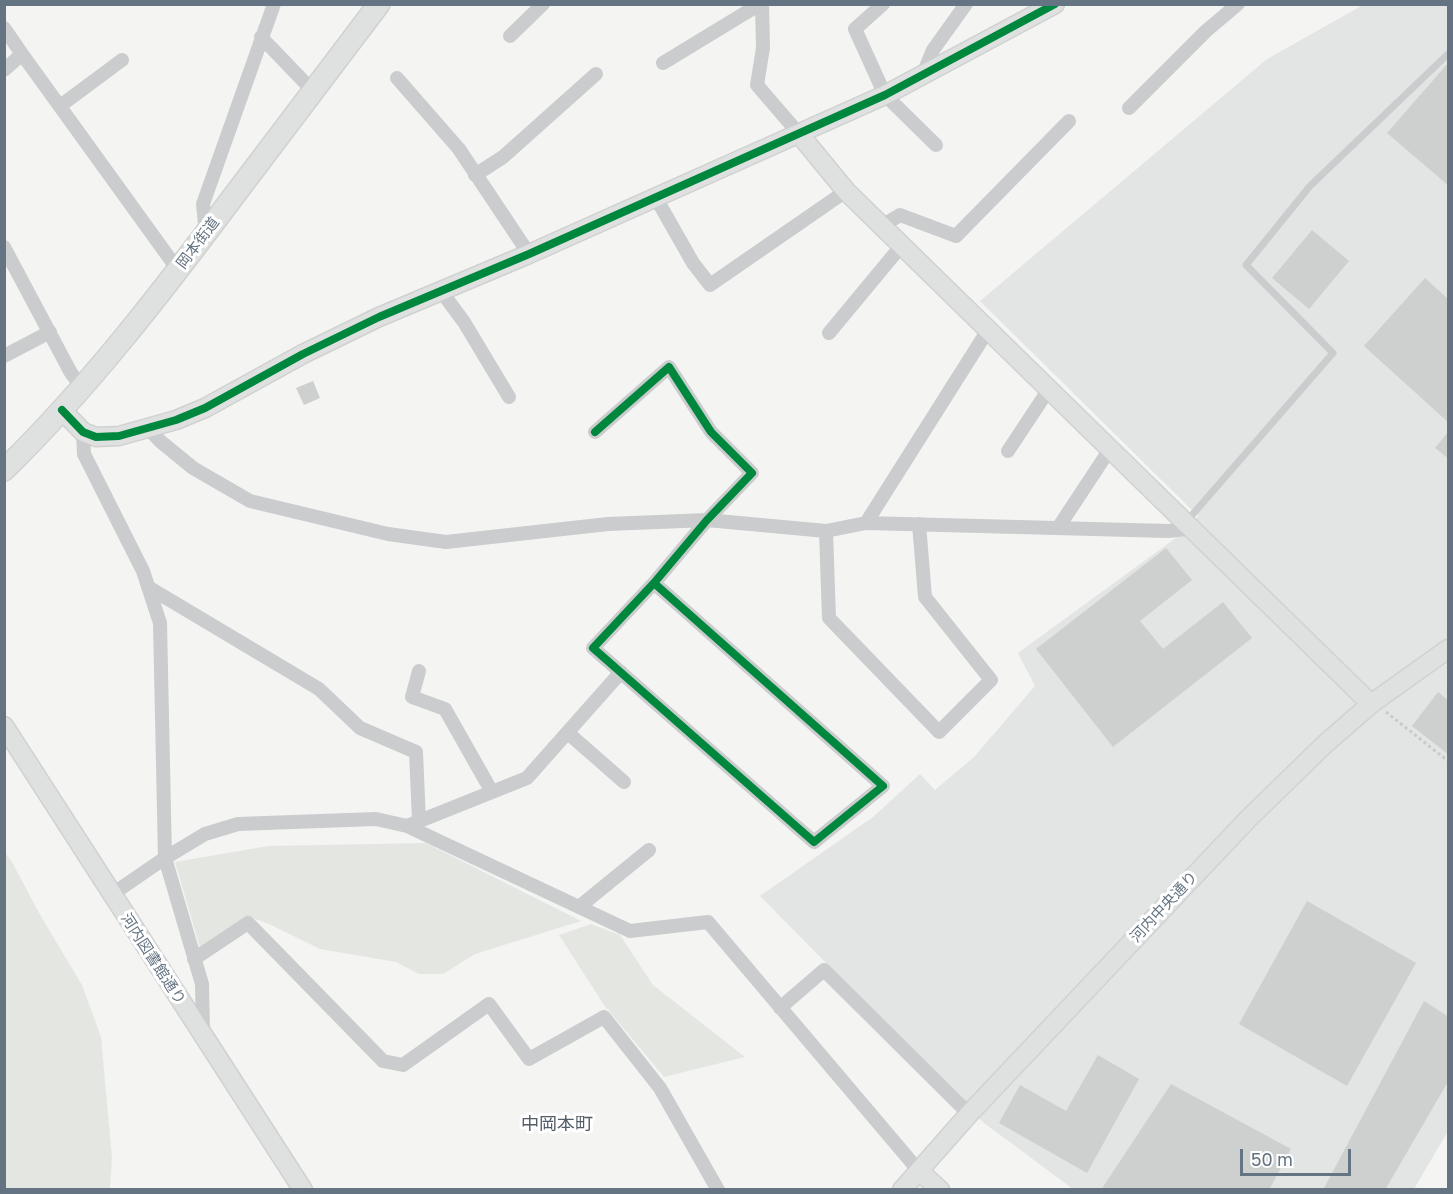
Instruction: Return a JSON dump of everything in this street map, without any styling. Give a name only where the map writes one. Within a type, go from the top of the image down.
[{"type":"main road","name":"岡本街道","points":[[4,470],[62,410],[178,270],[379,4]]},
{"type":"street","points":[[206,233],[203,204],[274,4]]},
{"type":"street","points":[[510,36],[543,4]]},
{"type":"street","points":[[663,63],[761,4],[763,48],[757,85],[846,191],[1189,525],[1378,699]]},
{"type":"street","points":[[883,4],[855,29],[885,95],[936,145]]},
{"type":"street","points":[[922,77],[933,50],[966,4]]},
{"type":"street","points":[[62,410],[83,432],[107,438],[149,429],[176,420],[205,408],[340,335],[800,135],[885,95],[1054,4]]},
{"type":"street","points":[[1129,108],[1206,31],[1238,4]]},
{"type":"street","points":[[4,28],[178,270]]},
{"type":"street","points":[[261,37],[313,91]]},
{"type":"street","points":[[4,70],[22,54]]},
{"type":"street","points":[[60,106],[122,60]]},
{"type":"street","points":[[475,175],[503,157],[596,74]]},
{"type":"street","points":[[397,78],[459,149],[529,254]]},
{"type":"street","points":[[882,226],[900,214],[956,236],[1069,122]]},
{"type":"street","points":[[656,198],[693,263],[710,285],[846,191]]},
{"type":"street","points":[[829,333],[902,245]]},
{"type":"street","points":[[4,247],[71,373],[82,387]]},
{"type":"street","points":[[441,291],[464,322],[509,397]]},
{"type":"street","points":[[866,523],[988,330]]},
{"type":"street","points":[[4,356],[50,332]]},
{"type":"street","points":[[595,432],[669,367],[711,432],[752,473],[707,520],[654,584],[593,648],[814,842],[883,786],[654,584]]},
{"type":"street","points":[[1008,451],[1048,389]]},
{"type":"street","points":[[149,429],[160,441],[194,468],[250,501],[388,534],[446,543],[608,524],[707,520],[826,531],[866,523],[1169,531],[1189,525]]},
{"type":"street","points":[[83,432],[84,454],[143,571],[160,623],[165,858],[202,984],[203,1036]]},
{"type":"street","points":[[1058,528],[1110,448]]},
{"type":"street","points":[[826,531],[830,618],[939,732],[991,680],[925,597],[919,524]]},
{"type":"street","points":[[148,587],[319,689],[360,728],[416,752],[413,824]]},
{"type":"street","name":"河内中央通り","points":[[902,1190],[969,1114],[1248,819],[1325,744],[1378,699],[1449,649]]},
{"type":"street","points":[[419,671],[412,697],[445,709],[492,792]]},
{"type":"street","points":[[413,824],[526,778],[621,672]]},
{"type":"street","name":"河内図書館通り","points":[[4,726],[303,1190]]},
{"type":"street","points":[[567,732],[624,782]]},
{"type":"street","points":[[111,895],[205,834],[238,824],[376,819],[413,824],[630,931],[708,922],[919,1172],[940,1190]]},
{"type":"street","points":[[579,907],[649,850]]},
{"type":"street","points":[[194,959],[248,923],[383,1061],[403,1065],[489,1004],[529,1059],[604,1017],[660,1088],[718,1190]]},
{"type":"street","points":[[780,1008],[824,970],[969,1114]]},
{"type":"lane","points":[[1189,525],[1333,353],[1246,265],[1310,186],[1449,54]]},
{"type":"path","points":[[1378,699],[1391,703],[1384,709],[1449,761]]},
{"type":"shaded area","points":[[1363,5],[1448,5],[1448,1131],[1414,1189],[1073,1189],[984,1123],[760,896],[873,817],[920,774],[935,790],[974,757],[1035,686],[1018,653],[1177,537],[1198,516],[980,301],[1267,59]]},
{"type":"shaded area","points":[[426,843],[581,921],[475,954],[443,974],[419,974],[396,962],[320,949],[247,916],[200,948],[175,862],[268,846]]},
{"type":"shaded area","points":[[5,853],[82,985],[101,1037],[112,1158],[110,1189],[5,1189]]},
{"type":"shaded area","points":[[591,924],[620,935],[653,985],[745,1057],[664,1077],[604,1005],[559,935]]},
{"type":"building","points":[[1449,62],[1449,186],[1387,133]]},
{"type":"building","points":[[1312,230],[1349,261],[1309,309],[1272,278]]},
{"type":"building","points":[[1425,278],[1449,300],[1449,423],[1364,346]]},
{"type":"building","points":[[313,381],[320,398],[304,405],[296,388]]},
{"type":"building","points":[[1449,431],[1449,459],[1435,448]]},
{"type":"building","points":[[1166,548],[1192,580],[1140,621],[1163,649],[1223,602],[1252,638],[1113,747],[1036,649]]},
{"type":"building","points":[[1438,692],[1449,701],[1449,755],[1412,726]]},
{"type":"building","points":[[1307,901],[1416,963],[1347,1086],[1239,1024]]},
{"type":"building","points":[[1424,1001],[1449,1017],[1449,1080],[1385,1190],[1323,1190]]},
{"type":"building","points":[[1098,1055],[1139,1079],[1087,1173],[999,1123],[1020,1085],[1066,1111]]},
{"type":"building","points":[[1171,1084],[1291,1149],[1269,1190],[1101,1190]]},
{"type":"cycle path","points":[[62,410],[83,432],[96,437],[119,436],[176,420],[205,408],[303,354],[379,317],[529,254],[885,95],[1055,4]]},
{"type":"cycle path","points":[[595,432],[669,367],[711,432],[752,473],[593,648],[814,842],[883,786],[654,583]]},
{"type":"district","name":"中岡本町","points":[[557,1124]]}]
